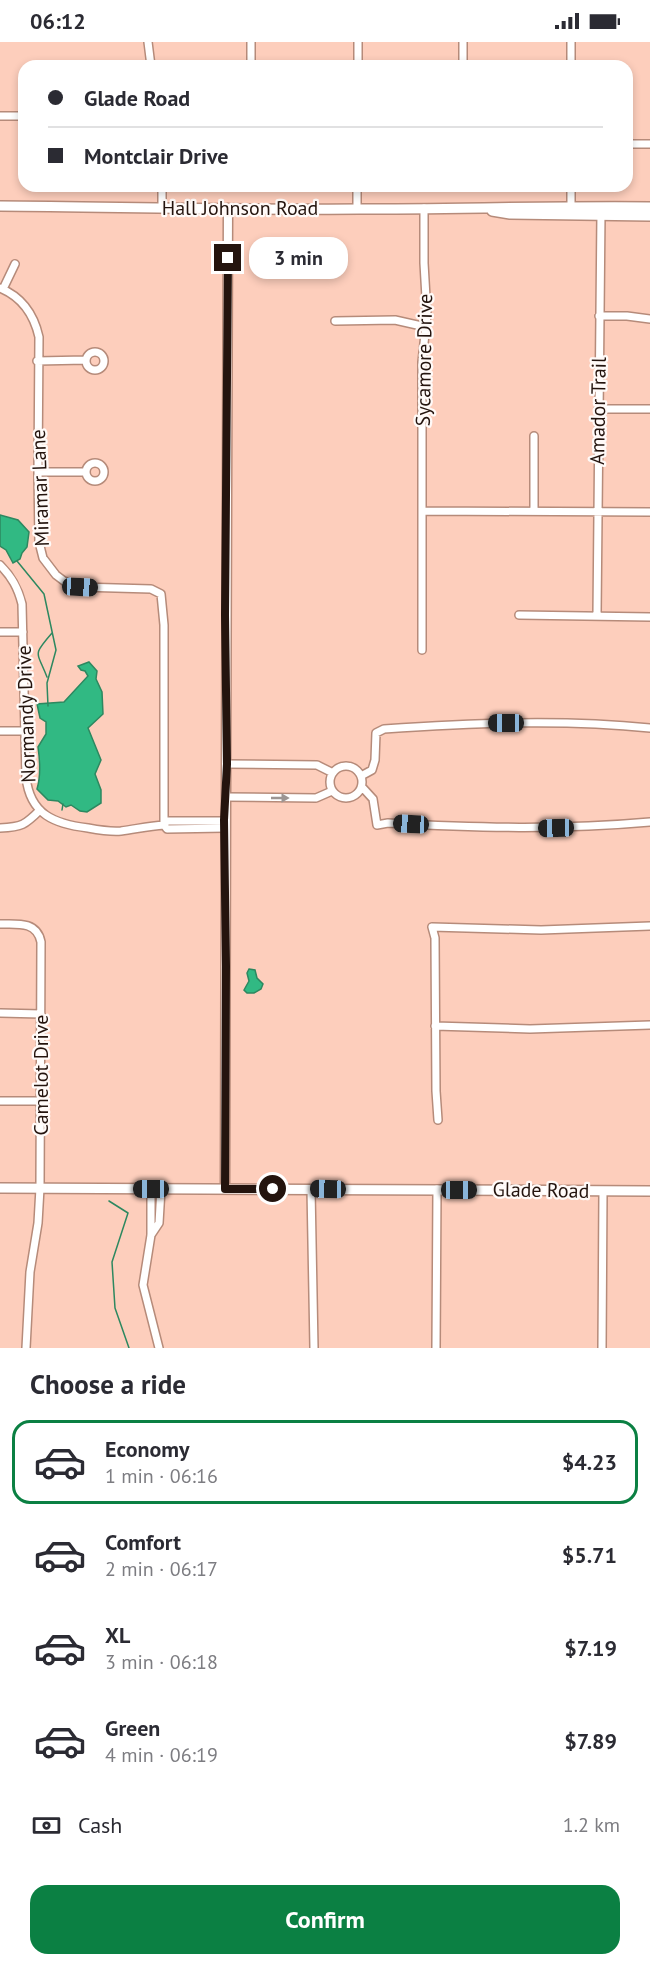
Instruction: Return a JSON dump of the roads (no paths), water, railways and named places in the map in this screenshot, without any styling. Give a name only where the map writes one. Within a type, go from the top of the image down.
[{"type":"main road","name":"Hall Johnson Road","points":[[0,206],[424,208],[481,209],[510,214],[650,207]]},
{"type":"main road","name":"Hall Johnson Road","points":[[600,211],[650,216]]},
{"type":"main road","name":"Glade Road","points":[[0,1188],[650,1191]]},
{"type":"street","points":[[148,42],[150,60]]},
{"type":"street","points":[[251,42],[251,60]]},
{"type":"street","points":[[358,42],[358,60]]},
{"type":"street","points":[[463,42],[463,60]]},
{"type":"street","points":[[571,42],[571,60]]},
{"type":"street","points":[[0,116],[18,116]]},
{"type":"street","points":[[633,144],[650,144]]},
{"type":"street","points":[[162,192],[162,208]]},
{"type":"street","points":[[357,192],[357,209]]},
{"type":"street","points":[[571,192],[571,211]]},
{"type":"street","points":[[225,1189],[224,824],[227,764],[225,615],[228,208]]},
{"type":"street","name":"Sycamore Drive","points":[[422,650],[422,362],[428,315],[424,263],[424,208]]},
{"type":"street","name":"Amador Trail","points":[[597,615],[600,211]]},
{"type":"street","points":[[2,288],[15,264]]},
{"type":"street","name":"Miramar Lane","points":[[2,288],[21,302],[33,317],[39,337],[38,472],[41,551],[48,567],[64,581],[80,587],[152,589],[158,591],[162,596],[165,823]]},
{"type":"street","points":[[599,316],[650,319]]},
{"type":"street","points":[[335,321],[395,320],[426,327]]},
{"type":"street","points":[[38,361],[86,360]]},
{"type":"street","points":[[598,409],[650,409]]},
{"type":"street","points":[[534,436],[534,511]]},
{"type":"street","points":[[38,472],[86,472]]},
{"type":"street","points":[[423,511],[650,512]]},
{"type":"street","name":"Normandy Drive","points":[[0,565],[10,574],[17,586],[22,604],[27,785],[30,795],[40,810],[57,823],[101,830],[119,831],[165,823],[224,824]]},
{"type":"street","points":[[519,615],[650,617]]},
{"type":"street","points":[[0,632],[23,632]]},
{"type":"street","points":[[361,776],[372,770],[375,760],[376,733],[384,729],[474,723],[540,723],[650,728]]},
{"type":"street","points":[[0,731],[25,730]]},
{"type":"street","points":[[227,764],[317,765],[333,772]]},
{"type":"street","points":[[341,766],[355,768],[361,776],[362,787],[351,798],[340,798],[332,791],[329,782],[333,772],[341,766]]},
{"type":"street","points":[[362,787],[373,799],[377,825],[388,823],[517,829],[650,822]]},
{"type":"street","points":[[226,797],[316,798],[332,791]]},
{"type":"street","points":[[0,828],[19,827],[26,824],[40,810]]},
{"type":"street","name":"Camelot Drive","points":[[0,924],[26,924],[37,932],[40,942],[40,1188],[38,1223],[30,1272],[26,1348]]},
{"type":"street","points":[[438,1120],[435,938],[432,927],[541,930],[650,926]]},
{"type":"street","points":[[0,1013],[41,1014]]},
{"type":"street","points":[[435,1026],[530,1029],[650,1025]]},
{"type":"street","points":[[0,1101],[40,1101]]},
{"type":"street","points":[[156,1189],[143,1285],[159,1348]]},
{"type":"street","points":[[311,1189],[314,1348]]},
{"type":"street","points":[[436,1348],[437,1189]]},
{"type":"street","points":[[602,1348],[603,1191]]},
{"type":"waterway","points":[[17,561],[44,594],[56,650],[47,683],[48,706]]},
{"type":"waterway","points":[[47,677],[38,654],[41,646],[52,633]]},
{"type":"waterway","points":[[62,810],[63,804]]},
{"type":"waterway","points":[[109,1201],[128,1213],[112,1262],[115,1308],[129,1348]]}]
